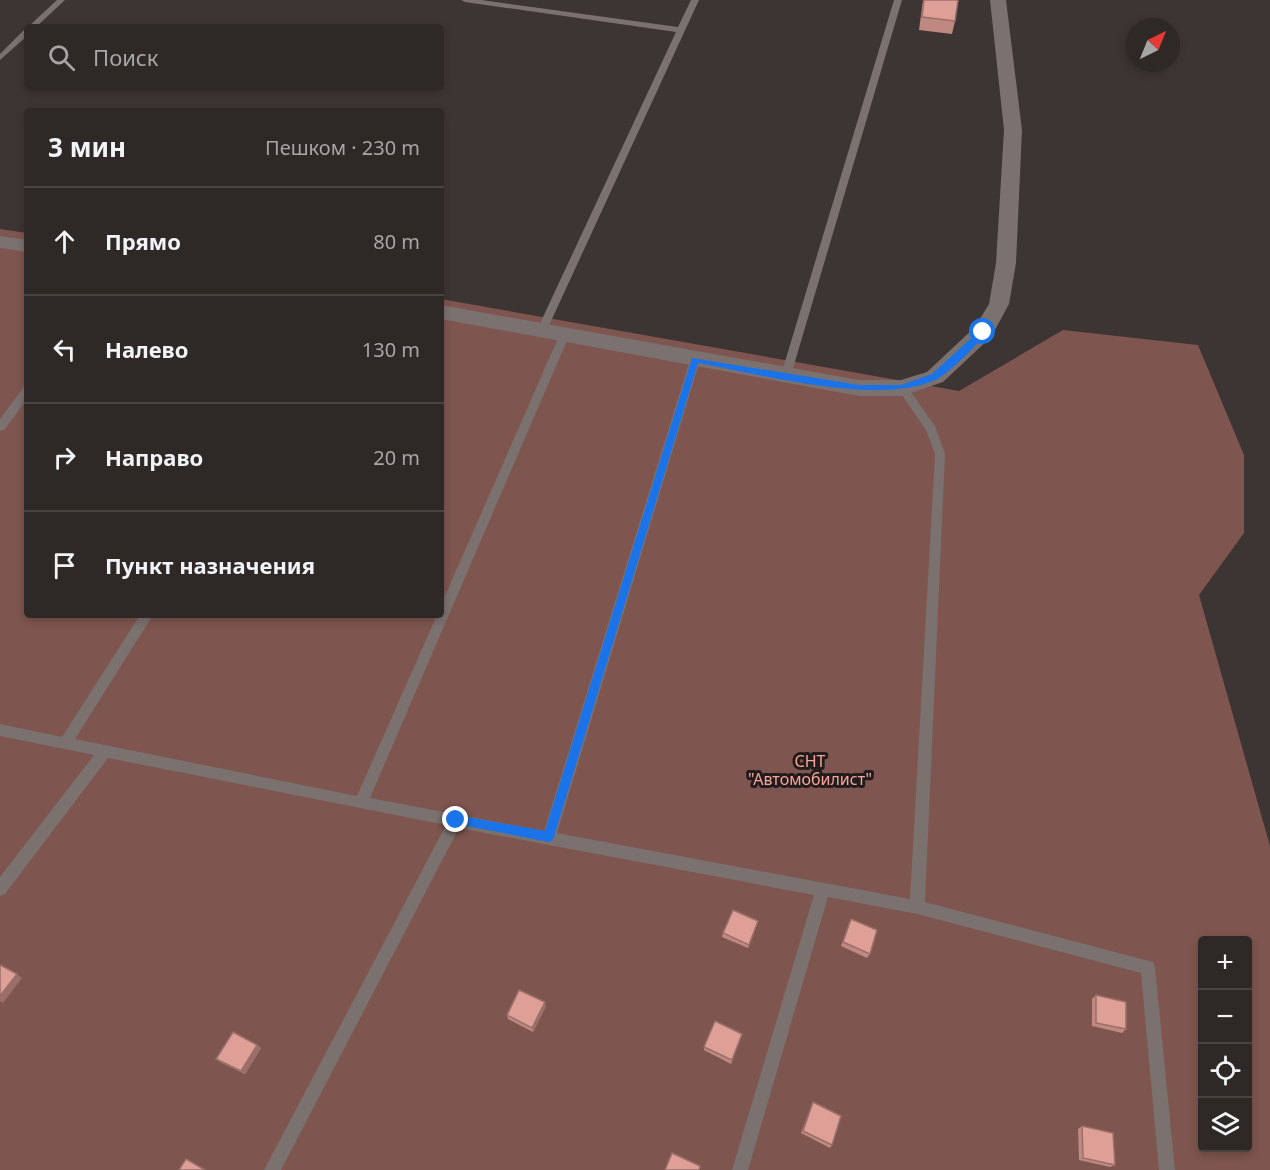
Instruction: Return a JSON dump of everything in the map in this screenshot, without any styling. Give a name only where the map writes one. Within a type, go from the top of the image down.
[{"type":"street","points":[[444,313],[694,360],[859,388],[902,388],[935,376],[958,358],[983,332],[999,304],[1006,263],[1013,130],[998,0]]},
{"type":"street","points":[[0,242],[24,246]]},
{"type":"lane","points":[[35,24],[61,0]]},
{"type":"lane","points":[[465,0],[681,30]]},
{"type":"lane","points":[[541,332],[695,0]]},
{"type":"lane","points":[[786,375],[898,0]]},
{"type":"lane","points":[[0,58],[24,35]]},
{"type":"lane","points":[[444,611],[564,336]]},
{"type":"lane","points":[[549,837],[694,360]]},
{"type":"lane","points":[[902,388],[931,429],[940,454],[917,907]]},
{"type":"lane","points":[[0,426],[24,394]]},
{"type":"lane","points":[[65,743],[145,618]]},
{"type":"lane","points":[[361,802],[441,618]]},
{"type":"lane","points":[[0,730],[361,802],[917,907],[1148,967],[1167,1170]]},
{"type":"lane","points":[[0,889],[105,751]]},
{"type":"lane","points":[[272,1170],[456,820]]},
{"type":"lane","points":[[740,1170],[824,889]]},
{"type":"green space","name":"СНТ \"Автомобилист\"","points":[[0,229],[24,233],[24,618],[444,618],[444,300],[959,391],[1063,330],[1198,345],[1244,455],[1244,533],[1199,595],[1270,846],[1270,1170],[0,1170]]},
{"type":"building","points":[[924,0],[958,0],[955,21],[922,17]]},
{"type":"building","points":[[733,910],[758,921],[749,945],[723,933]]},
{"type":"building","points":[[851,919],[877,930],[870,954],[843,942]]},
{"type":"building","points":[[0,965],[17,974],[0,996]]},
{"type":"building","points":[[519,990],[545,1002],[532,1028],[507,1015]]},
{"type":"building","points":[[1096,995],[1126,1002],[1126,1029],[1096,1023]]},
{"type":"building","points":[[715,1021],[742,1034],[732,1060],[704,1047]]},
{"type":"building","points":[[233,1032],[257,1045],[241,1071],[216,1059]]},
{"type":"building","points":[[813,1102],[841,1116],[832,1145],[803,1131]]},
{"type":"building","points":[[1082,1126],[1113,1133],[1115,1165],[1083,1158]]},
{"type":"building","points":[[672,1153],[700,1166],[699,1170],[665,1170]]},
{"type":"building","points":[[186,1159],[205,1170],[179,1170]]},
{"type":"route","points":[[456,820],[549,837],[694,360],[859,388],[902,388],[935,376],[958,358],[983,332]]}]
